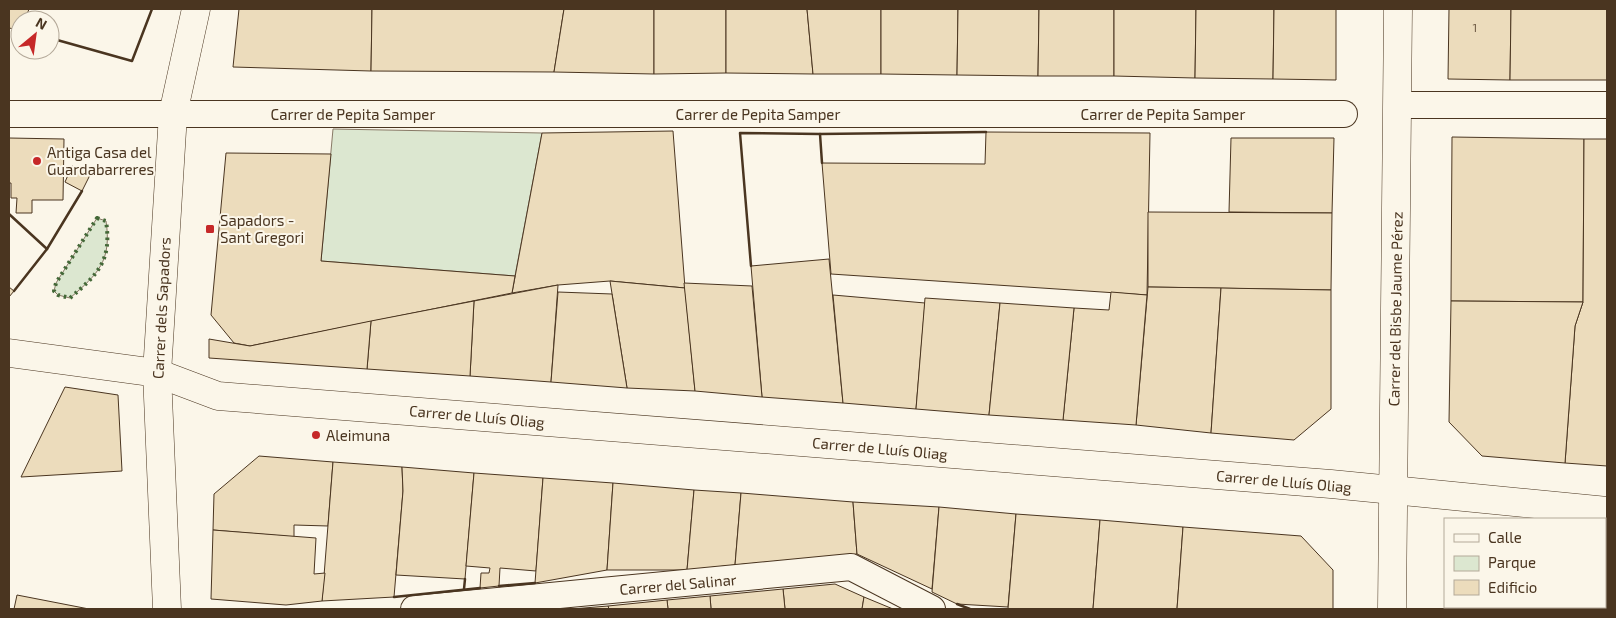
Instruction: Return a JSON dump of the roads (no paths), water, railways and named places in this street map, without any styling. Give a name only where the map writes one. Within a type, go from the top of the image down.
[{"type":"street","name":"Carrer dels Sapadors","points":[[167,609],[157,373],[173,114],[196,9]]},
{"type":"street","name":"Carrer del Bisbe Jaume Pérez","points":[[1392,609],[1398,9]]},
{"type":"street","points":[[1398,105],[1607,104]]},
{"type":"street","name":"Carrer de Pepita Samper","points":[[9,114],[1344,114]]},
{"type":"street","name":"Carrer de Lluís Oliag","points":[[9,353],[157,373],[218,396],[1392,490],[1607,511]]},
{"type":"street","name":"Carrer del Salinar","points":[[414,609],[851,567],[932,609]]},
{"type":"place","name":"Antiga Casa del Guardabarreres","points":[[37,161]]},
{"type":"place","name":"Sapadors - Sant Gregori","points":[[210,229]]},
{"type":"place","name":"Aleimuna","points":[[316,435]]}]
